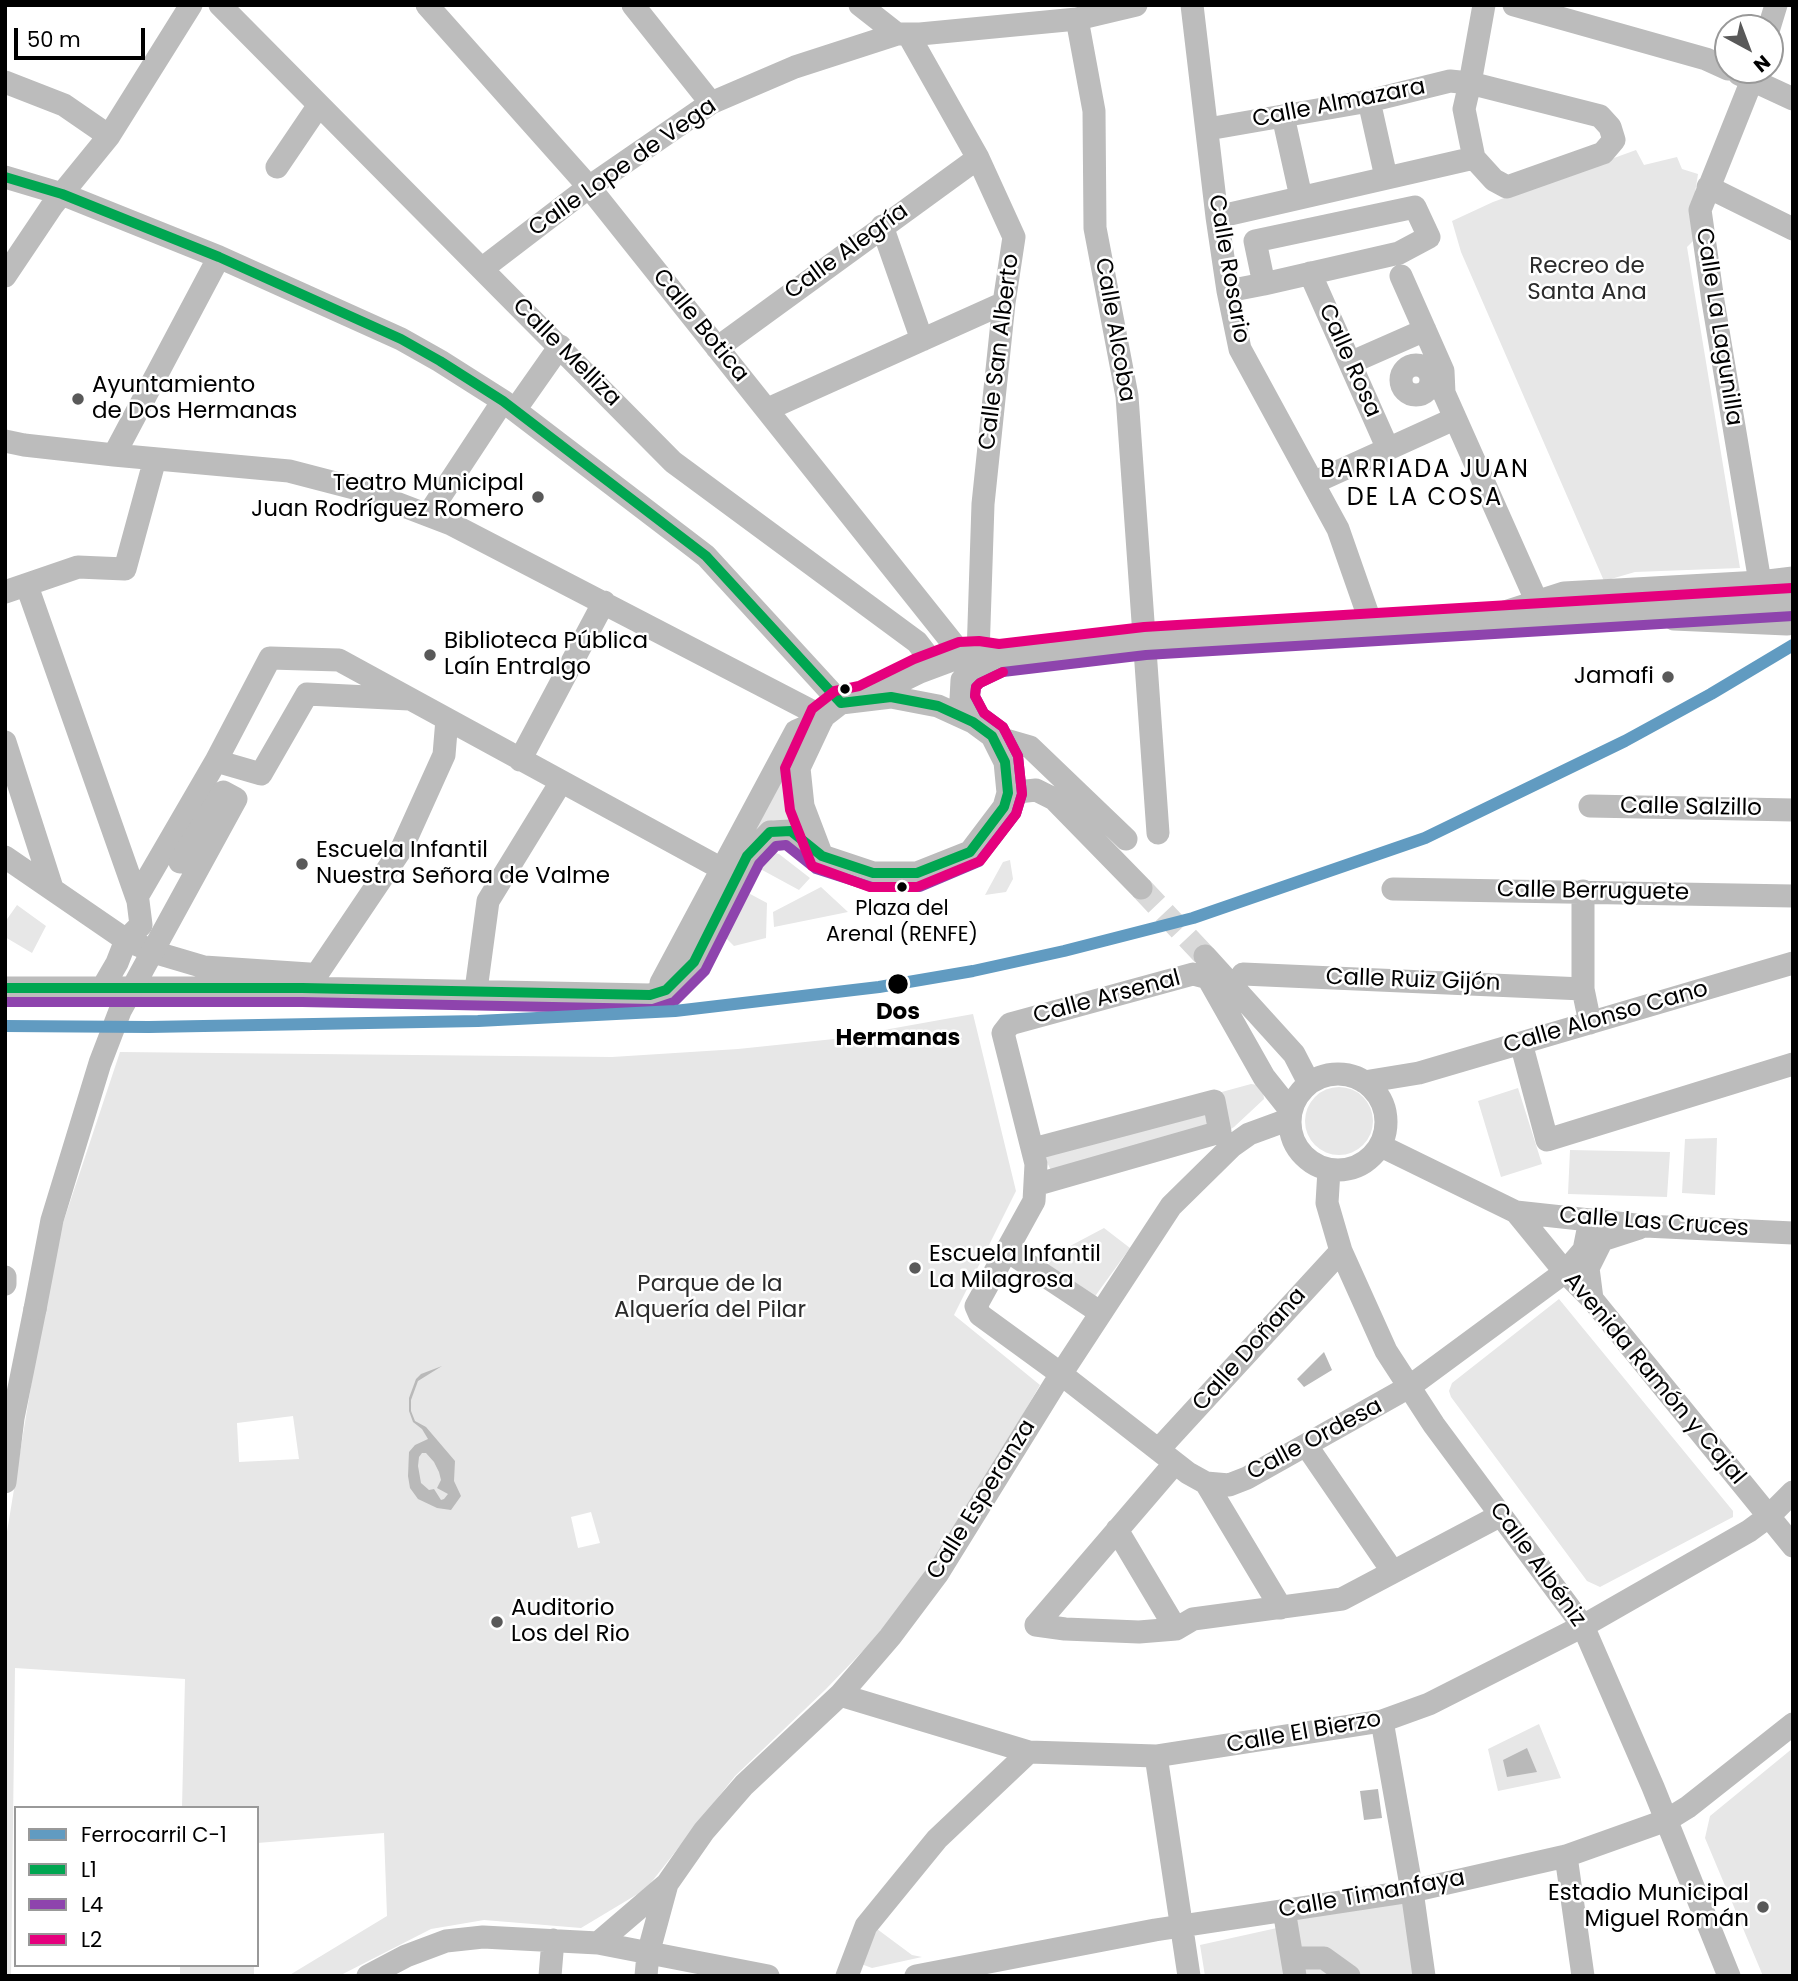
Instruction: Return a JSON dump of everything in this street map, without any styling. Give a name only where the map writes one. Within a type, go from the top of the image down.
[{"type":"street","points":[[5,276],[62,194],[109,136],[191,5]]},
{"type":"street","name":"Calle Melliza","points":[[220,5],[673,461],[917,642],[927,655],[920,672]]},
{"type":"street","name":"Calle Botica","points":[[427,5],[589,187],[768,410],[980,656]]},
{"type":"street","points":[[633,5],[711,103]]},
{"type":"street","points":[[860,5],[903,34]]},
{"type":"street","name":"Calle Lope de Vega","points":[[483,268],[589,187],[711,103],[795,67],[903,34],[1077,19],[1136,5]]},
{"type":"street","name":"Calle Rosario","points":[[1192,5],[1217,217],[1240,349],[1338,529],[1373,629]]},
{"type":"street","points":[[1217,217],[1474,158],[1464,109],[1484,5]]},
{"type":"street","points":[[1514,5],[1542,9],[1714,63]]},
{"type":"street","name":"Calle Alcoba","points":[[1077,19],[1094,111],[1095,228],[1127,396],[1158,833]]},
{"type":"street","name":"Calle San Alberto","points":[[903,34],[978,158],[1014,237],[1004,303],[983,504],[980,656]]},
{"type":"street","name":"Calle Almazara","points":[[1208,129],[1369,101],[1450,80],[1600,116],[1610,127],[1614,140],[1603,153],[1507,187],[1494,180],[1474,158]]},
{"type":"street","points":[[5,82],[64,105],[109,136]]},
{"type":"street","name":"Calle La Lagunilla","points":[[1751,84],[1700,210],[1760,582]]},
{"type":"street","points":[[1769,84],[1793,99]]},
{"type":"street","points":[[1369,101],[1386,177]]},
{"type":"street","points":[[277,167],[319,105]]},
{"type":"street","points":[[1283,116],[1301,197]]},
{"type":"street","name":"Calle Alegría","points":[[717,348],[978,158]]},
{"type":"street","points":[[5,177],[62,194],[219,257],[401,339],[509,405],[706,556],[837,710]]},
{"type":"street","points":[[1708,187],[1793,229]]},
{"type":"street","points":[[1228,290],[1264,284],[1399,253],[1429,237],[1415,207],[1255,242],[1264,284]]},
{"type":"street","points":[[882,226],[922,340]]},
{"type":"street","points":[[114,455],[219,257]]},
{"type":"street","name":"Calle Rosa","points":[[1310,273],[1388,449]]},
{"type":"street","points":[[1401,276],[1443,371],[1437,387],[1537,602]]},
{"type":"street","points":[[768,410],[1004,303]]},
{"type":"street","points":[[1350,363],[1425,330]]},
{"type":"street","points":[[428,515],[509,405],[561,346]]},
{"type":"street","points":[[1313,483],[1454,419]]},
{"type":"street","points":[[5,440],[24,445],[114,455],[289,471],[362,490],[450,524],[604,602],[837,710],[891,697],[938,706],[973,722],[992,736],[1030,747],[1126,839]]},
{"type":"street","points":[[103,988],[126,940],[141,925],[137,897],[16,589],[78,567],[125,569],[155,459]]},
{"type":"street","points":[[1483,622],[1564,593],[1793,578]]},
{"type":"street","points":[[1760,582],[1791,615]]},
{"type":"street","points":[[520,760],[604,602]]},
{"type":"street","points":[[650,995],[666,978],[796,732],[920,672],[980,656],[1145,641],[1559,617],[1791,615]]},
{"type":"street","points":[[1483,622],[1540,626],[1791,615]]},
{"type":"street","points":[[973,722],[961,699],[962,680],[972,671],[980,656]]},
{"type":"street","points":[[137,897],[216,761],[270,658],[339,660],[722,869]]},
{"type":"street","points":[[216,761],[261,774],[307,694],[409,699]]},
{"type":"street","points":[[822,856],[803,806],[799,768],[837,710]]},
{"type":"street","points":[[309,981],[401,848],[444,755],[447,719]]},
{"type":"street","points":[[8,865],[52,888],[126,940],[160,954],[204,967],[309,981],[473,990],[650,995],[666,990],[694,962],[747,856],[770,832],[791,831],[822,856],[873,873],[917,873],[970,852],[1004,807],[1008,793],[1005,762],[992,736]]},
{"type":"street","points":[[5,742],[52,888]]},
{"type":"street","points":[[5,1482],[13,1418],[52,1220],[100,1063],[120,1011],[253,772]]},
{"type":"street","points":[[473,990],[488,901],[561,782]]},
{"type":"street","points":[[1008,793],[1036,790],[1054,799],[1141,888]]},
{"type":"street","points":[[180,863],[223,792],[236,799]]},
{"type":"street","name":"Calle Salzillo","points":[[1590,806],[1793,810]]},
{"type":"street","name":"Calle Berruguete","points":[[1393,889],[1793,896]]},
{"type":"street","points":[[1583,891],[1583,989],[1590,1023]]},
{"type":"street","points":[[1205,956],[1294,1054],[1310,1083]]},
{"type":"street","name":"Calle Alonso Cano","points":[[1364,1082],[1419,1073],[1793,963]]},
{"type":"street","name":"Calle Arsenal","points":[[1061,1374],[980,1315],[976,1306],[1034,1200],[1036,1164],[1003,1033],[1010,1024],[1193,974],[1208,978],[1264,1077],[1290,1115]]},
{"type":"street","name":"Calle Ruiz Gijón","points":[[1243,974],[1583,989]]},
{"type":"street","points":[[5,988],[103,988],[309,981]]},
{"type":"street","points":[[1521,1044],[1547,1140],[1793,1064]]},
{"type":"street","name":"Calle Alonso Cano","points":[[1385,1109],[1398,1092],[1419,1073]]},
{"type":"street","points":[[1335,1074],[1350,1075],[1364,1082],[1377,1093],[1385,1109],[1386,1128],[1381,1146],[1367,1161],[1349,1170],[1329,1170],[1312,1164],[1300,1152],[1292,1136],[1290,1115],[1297,1096],[1310,1083],[1335,1074]]},
{"type":"street","points":[[1033,1149],[1213,1101],[1220,1132],[1035,1185]]},
{"type":"street","name":"Calle Esperanza","points":[[598,1943],[667,1884],[704,1831],[744,1785],[840,1695],[890,1637],[938,1573],[1061,1374],[1171,1206],[1232,1146],[1249,1134],[1290,1115]]},
{"type":"street","points":[[1381,1146],[1516,1212]]},
{"type":"street","name":"Calle Albéniz","points":[[1329,1170],[1326,1203],[1341,1251],[1387,1351],[1434,1425],[1583,1626],[1667,1820],[1729,1976]]},
{"type":"street","name":"Calle Las Cruces","points":[[1516,1212],[1645,1226],[1793,1233]]},
{"type":"street","name":"Avenida Ramón y Cajal","points":[[1516,1212],[1565,1272],[1592,1299],[1793,1546]]},
{"type":"street","name":"Calle Ordesa","points":[[1206,1483],[1229,1485],[1247,1478],[1409,1387],[1565,1272],[1584,1251],[1590,1220]]},
{"type":"street","points":[[1592,1299],[1588,1268],[1602,1240],[1645,1226]]},
{"type":"street","points":[[1006,1250],[1101,1313]]},
{"type":"street","name":"Calle Doñana","points":[[1176,1629],[1139,1632],[1037,1625],[1117,1530],[1167,1456],[1341,1251]]},
{"type":"street","points":[[5,1284],[6,1277]]},
{"type":"street","points":[[1061,1374],[1206,1483],[1281,1608]]},
{"type":"street","points":[[1306,1446],[1393,1572]]},
{"type":"street","name":"Calle El Bierzo","points":[[840,1695],[1029,1752],[1156,1756],[1381,1721],[1429,1704],[1583,1626],[1749,1531],[1768,1517],[1793,1492]]},
{"type":"street","points":[[1117,1530],[1176,1629],[1193,1619],[1342,1599],[1502,1515]]},
{"type":"street","points":[[1381,1721],[1412,1891],[1424,1976]]},
{"type":"street","name":"Calle Timanfaya","points":[[916,1976],[1182,1926],[1412,1891],[1566,1856],[1667,1820],[1688,1807],[1793,1724]]},
{"type":"street","points":[[847,1976],[866,1926],[937,1839],[1029,1752]]},
{"type":"street","points":[[1156,1756],[1189,1976]]},
{"type":"street","points":[[1566,1856],[1583,1976]]},
{"type":"street","name":"Calle Esperanza","points":[[647,1965],[667,1884]]},
{"type":"street","points":[[1284,1910],[1293,1967],[1324,1958],[1349,1976]]},
{"type":"street","points":[[368,1976],[406,1956],[446,1941],[484,1937],[598,1943],[647,1965],[768,1976]]},
{"type":"street","points":[[550,1976],[553,1940]]},
{"type":"green space","name":"Recreo de Santa Ana","points":[[1636,150],[1644,165],[1677,157],[1682,169],[1698,174],[1692,212],[1697,237],[1687,247],[1740,568],[1635,572],[1604,581],[1461,252],[1452,221],[1493,202]]},
{"type":"green space","points":[[786,763],[790,794],[800,825],[790,820],[773,820],[756,833],[756,827]]},
{"type":"green space","points":[[766,850],[779,854],[810,878],[799,890],[753,865]]},
{"type":"green space","points":[[1010,860],[1013,879],[1006,892],[985,895],[1003,862]]},
{"type":"green space","points":[[821,887],[848,912],[774,927],[773,912]]},
{"type":"green space","points":[[739,888],[767,903],[766,938],[734,946],[724,936],[719,924]]},
{"type":"green space","points":[[17,905],[46,926],[32,953],[5,937],[5,922]]},
{"type":"green space","name":"Parque de la Alquería del Pilar","points":[[973,1014],[1016,1191],[954,1315],[1040,1385],[954,1533],[888,1625],[735,1776],[646,1889],[581,1928],[484,1920],[431,1929],[339,1976],[288,1976],[387,1916],[384,1833],[259,1843],[259,1806],[182,1806],[185,1679],[15,1668],[11,1976],[5,1976],[5,1544],[39,1337],[62,1226],[120,1052],[612,1057],[738,1049],[834,1039]],"holes":[[[293,1416],[299,1459],[239,1462],[237,1423]],[[591,1512],[600,1543],[578,1548],[571,1517]]]},
{"type":"green space","points":[[1251,1084],[1258,1085],[1263,1091],[1264,1099],[1234,1127],[1211,1142],[1053,1175],[1047,1162],[1044,1148],[1050,1139]]},
{"type":"green space","points":[[1339,1087],[1352,1090],[1363,1097],[1370,1108],[1373,1121],[1370,1134],[1363,1145],[1352,1152],[1339,1155],[1326,1152],[1315,1145],[1308,1134],[1305,1121],[1308,1108],[1315,1097],[1326,1090]]},
{"type":"green space","points":[[1518,1088],[1542,1164],[1501,1177],[1478,1101]]},
{"type":"green space","points":[[1717,1138],[1715,1195],[1682,1193],[1685,1139]]},
{"type":"green space","points":[[1570,1150],[1670,1152],[1667,1197],[1568,1194]]},
{"type":"green space","points":[[1104,1228],[1130,1248],[1093,1299],[1045,1268],[1051,1261],[1040,1252],[1055,1254]]},
{"type":"green space","points":[[1559,1299],[1733,1511],[1733,1517],[1600,1587],[1587,1581],[1449,1391],[1452,1383]]},
{"type":"green space","points":[[1539,1724],[1561,1778],[1498,1791],[1488,1749]]},
{"type":"green space","name":"Estadio Municipal Miguel Román","points":[[1793,1748],[1793,1976],[1763,1976],[1705,1838],[1710,1816]]},
{"type":"green space","points":[[1412,1891],[1424,1976],[1205,1976],[1200,1945],[1286,1926],[1284,1910]]},
{"type":"green space","points":[[877,1929],[912,1955],[922,1957],[872,1968],[861,1964]]},
{"type":"green space","points":[[180,1967],[254,1967],[254,1976],[180,1976]]},
{"type":"shaded area","points":[[1324,1352],[1332,1370],[1304,1387],[1297,1379]]},
{"type":"shaded area","points":[[442,1366],[418,1381],[411,1400],[411,1411],[415,1421],[426,1427],[455,1461],[454,1481],[461,1496],[451,1510],[437,1508],[418,1499],[410,1488],[409,1452],[415,1445],[428,1439],[422,1429],[413,1422],[409,1411],[409,1398],[416,1379],[421,1374]],"holes":[[[426,1453],[439,1472],[441,1480],[437,1488],[448,1494],[444,1499],[441,1500],[434,1489],[429,1490],[421,1483],[419,1457]]]},
{"type":"shaded area","points":[[1527,1748],[1537,1772],[1507,1777],[1503,1760]]},
{"type":"shaded area","points":[[1378,1789],[1382,1818],[1364,1820],[1360,1791]]},
{"type":"tunnel","points":[[1141,888],[1205,956]]},
{"type":"rail line","name":"C-1","points":[[5,1026],[149,1027],[478,1021],[675,1011],[879,987],[973,971],[1193,918],[1425,838],[1625,741],[1793,645]]},
{"type":"transit line","name":"L1","points":[[5,177],[62,194],[219,257],[401,339],[440,361],[503,401],[706,556],[841,703],[891,697],[938,706],[973,722],[992,736],[1005,762],[1008,793],[1004,807],[970,852],[917,873],[873,873],[822,856],[791,831],[770,832],[747,856],[694,962],[666,990],[650,995],[302,988],[5,988]]},
{"type":"transit line","name":"L2","points":[[1003,672],[980,683],[976,687],[975,696],[984,713],[1003,727],[1018,756],[1022,794],[1016,814],[980,861],[917,887],[870,887],[812,866],[790,810],[785,768],[812,709],[835,691],[859,686],[914,659],[959,642],[999,644],[1144,627],[1792,588]]},
{"type":"transit line","name":"L4","points":[[5,1002],[302,1002],[653,1009],[674,1002],[705,971],[759,864],[776,846],[786,845],[816,869],[872,887],[920,887],[979,862],[1016,814],[1022,794],[1018,756],[1003,727],[984,713],[975,696],[976,687],[980,683],[1003,672],[1146,655],[1793,616]]},
{"type":"place","name":"Ayuntamiento de Dos Hermanas","points":[[78,399]]},
{"type":"place","name":"Teatro Municipal Juan Rodríguez Romero","points":[[538,497]]},
{"type":"place","name":"Biblioteca Pública Laín Entralgo","points":[[430,655]]},
{"type":"place","name":"Jamafi","points":[[1668,677]]},
{"type":"place","name":"Escuela Infantil Nuestra Señora de Valme","points":[[302,864]]},
{"type":"place","name":"Plaza del Arenal (RENFE)","points":[[902,887]]},
{"type":"place","name":"Dos Hermanas","points":[[898,984]]},
{"type":"place","name":"Escuela Infantil La Milagrosa","points":[[915,1268]]},
{"type":"place","name":"Auditorio Los del Rio","points":[[497,1622]]},
{"type":"place","name":"Estadio Municipal Miguel Román","points":[[1763,1907]]},
{"type":"district","name":"BARRIADA JUAN DE LA COSA","points":[[1425,485]]}]
